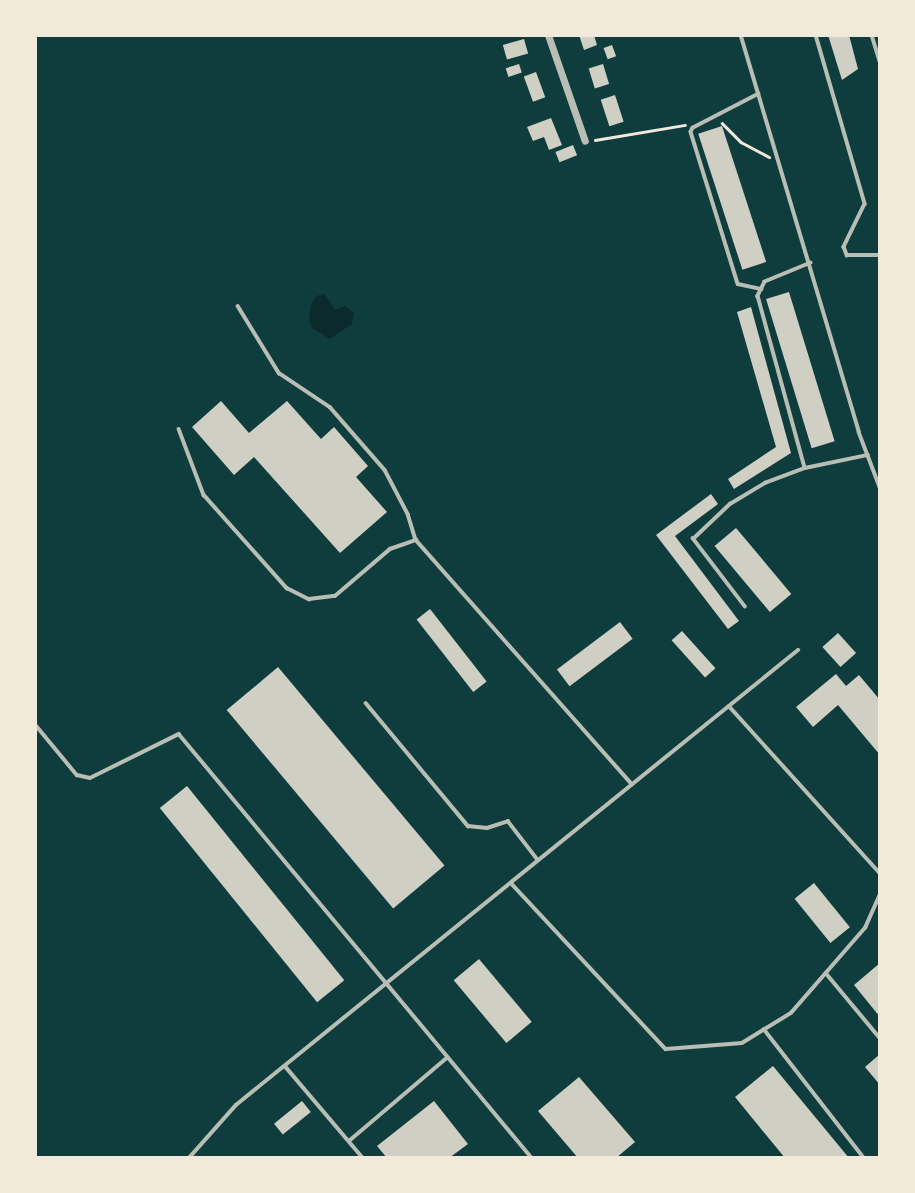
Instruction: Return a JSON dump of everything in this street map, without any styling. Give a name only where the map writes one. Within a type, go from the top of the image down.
[{"type":"street","points":[[548,35],[585,141]]},
{"type":"lane","points":[[741,35],[880,487]]},
{"type":"lane","points":[[816,35],[865,204],[845,247],[847,255],[880,256]]},
{"type":"lane","points":[[872,35],[880,61]]},
{"type":"lane","points":[[760,94],[692,128],[691,132],[738,285],[761,289]]},
{"type":"lane","points":[[805,468],[758,296],[765,282],[811,263]]},
{"type":"lane","points":[[238,306],[279,373],[330,407],[384,470],[408,514],[416,540],[632,784]]},
{"type":"lane","points":[[179,429],[204,495],[288,588],[309,599],[335,596],[390,549],[416,540]]},
{"type":"lane","points":[[745,607],[692,539],[730,505],[765,484],[805,468],[868,455]]},
{"type":"lane","points":[[189,1158],[236,1105],[798,650]]},
{"type":"lane","points":[[366,703],[468,826],[487,828],[508,821],[538,860]]},
{"type":"lane","points":[[729,706],[880,873]]},
{"type":"lane","points":[[35,724],[77,775],[90,778],[179,734],[385,985],[532,1158]]},
{"type":"lane","points":[[510,883],[666,1049],[742,1043],[791,1013],[865,928],[880,895]]},
{"type":"lane","points":[[825,974],[880,1038]]},
{"type":"lane","points":[[764,1029],[864,1158]]},
{"type":"lane","points":[[349,1141],[447,1058]]},
{"type":"lane","points":[[285,1066],[363,1158]]},
{"type":"path","points":[[709,119],[727,125],[741,142],[769,157]]},
{"type":"path","points":[[585,141],[688,124]]},
{"type":"water","points":[[325,294],[335,310],[345,306],[354,313],[352,324],[330,339],[312,328],[309,321],[311,304],[316,296]]},
{"type":"building","points":[[579,35],[594,35],[597,45],[584,50]]},
{"type":"building","points":[[828,35],[849,35],[858,69],[842,80]]},
{"type":"building","points":[[524,39],[528,53],[507,59],[503,45]]},
{"type":"building","points":[[612,45],[616,56],[608,59],[604,48]]},
{"type":"building","points":[[519,64],[522,73],[508,77],[506,68]]},
{"type":"building","points":[[603,64],[609,84],[595,88],[589,68]]},
{"type":"building","points":[[536,72],[545,97],[533,102],[524,76]]},
{"type":"building","points":[[615,95],[624,122],[609,126],[601,100]]},
{"type":"building","points":[[551,118],[562,145],[549,150],[544,137],[533,141],[527,127]]},
{"type":"building","points":[[722,126],[766,262],[742,270],[698,134]]},
{"type":"building","points":[[573,145],[577,155],[560,162],[555,152]]},
{"type":"building","points":[[789,292],[835,441],[812,448],[766,299]]},
{"type":"building","points":[[751,307],[791,453],[734,489],[728,479],[776,447],[737,312]]},
{"type":"building","points":[[221,401],[249,433],[287,401],[321,439],[334,427],[368,466],[356,477],[387,512],[340,553],[254,457],[234,475],[192,427]]},
{"type":"building","points":[[711,494],[718,504],[675,536],[739,621],[728,629],[656,535]]},
{"type":"building","points":[[736,528],[791,594],[770,612],[715,546]]},
{"type":"building","points":[[430,609],[487,681],[473,692],[417,619]]},
{"type":"building","points":[[620,622],[633,639],[570,686],[557,670]]},
{"type":"building","points":[[682,631],[715,668],[705,678],[672,640]]},
{"type":"building","points":[[838,633],[856,653],[840,667],[822,647]]},
{"type":"building","points":[[278,667],[444,865],[393,908],[227,710]]},
{"type":"building","points":[[836,674],[846,686],[859,675],[880,700],[880,755],[838,705],[813,727],[796,707]]},
{"type":"building","points":[[187,786],[344,980],[317,1002],[160,808]]},
{"type":"building","points":[[814,883],[850,927],[830,943],[795,899]]},
{"type":"building","points":[[479,959],[532,1022],[506,1043],[454,980]]},
{"type":"building","points":[[880,963],[880,1017],[854,985]]},
{"type":"building","points":[[880,1054],[880,1085],[865,1067]]},
{"type":"building","points":[[773,1066],[849,1158],[785,1158],[735,1097]]},
{"type":"building","points":[[579,1077],[635,1142],[616,1158],[578,1158],[538,1111]]},
{"type":"building","points":[[302,1101],[311,1112],[283,1135],[274,1124]]},
{"type":"building","points":[[434,1101],[468,1144],[449,1158],[387,1158],[377,1146]]}]
